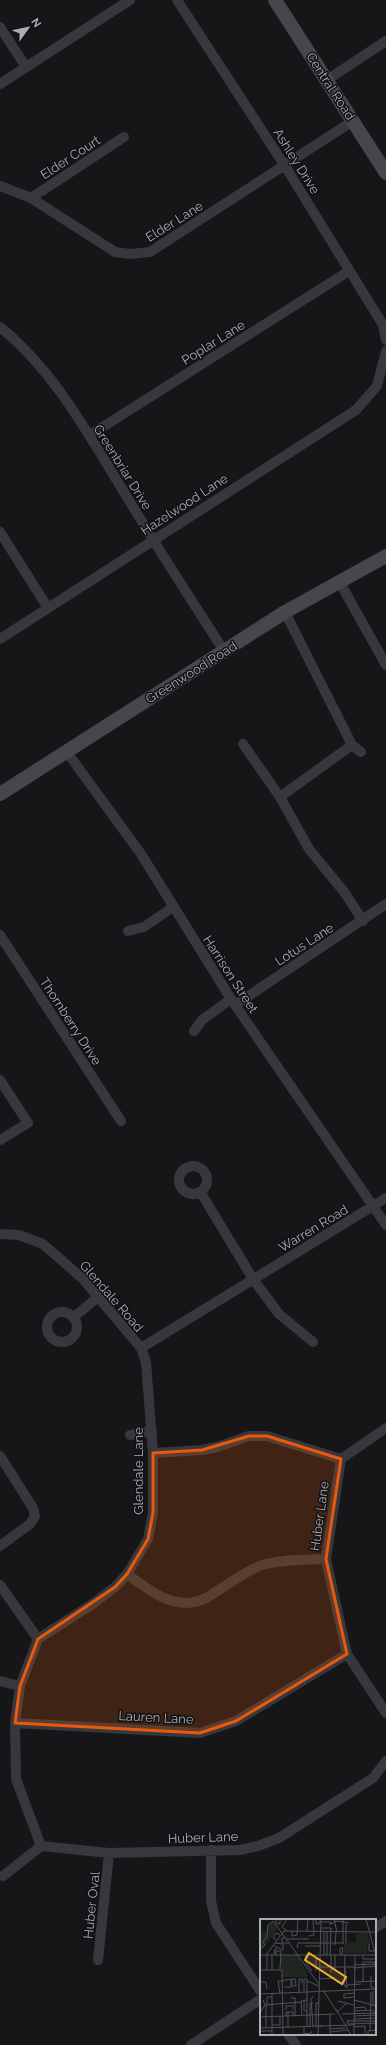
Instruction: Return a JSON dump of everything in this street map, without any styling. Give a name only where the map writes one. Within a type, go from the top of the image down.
[{"type":"main road","name":"Central Road","points":[[276,0],[386,173]]},
{"type":"main road","name":"Greenwood Road","points":[[0,794],[285,612],[386,556]]},
{"type":"street","points":[[0,84],[130,0]]},
{"type":"street","name":"Ashley Drive","points":[[177,0],[285,166],[383,325],[386,340]]},
{"type":"street","points":[[0,27],[26,67]]},
{"type":"street","points":[[327,80],[386,41]]},
{"type":"street","name":"Elder Lane","points":[[0,186],[31,198],[115,252],[130,254],[150,252],[353,121]]},
{"type":"street","name":"Elder Court","points":[[31,198],[124,137]]},
{"type":"street","name":"Poplar Lane","points":[[90,436],[349,270]]},
{"type":"street","name":"Greenbriar Drive","points":[[0,327],[28,353],[47,374],[90,436],[224,651]]},
{"type":"street","points":[[382,388],[386,351]]},
{"type":"street","name":"Hazelwood Lane","points":[[0,638],[356,410],[382,388]]},
{"type":"street","points":[[0,532],[48,608]]},
{"type":"street","points":[[339,581],[386,665]]},
{"type":"street","points":[[285,612],[352,745],[361,752]]},
{"type":"street","points":[[243,744],[280,797],[309,849],[345,893],[363,921]]},
{"type":"street","points":[[280,797],[352,745]]},
{"type":"street","name":"Harrison Street","points":[[69,755],[141,854],[233,1002],[386,1225]]},
{"type":"street","name":"Lotus Lane","points":[[194,1031],[202,1020],[363,921],[386,904]]},
{"type":"street","points":[[128,931],[144,926],[173,907]]},
{"type":"street","name":"Thornberry Drive","points":[[0,935],[121,1121]]},
{"type":"street","points":[[0,1080],[28,1123],[0,1140]]},
{"type":"street","points":[[201,1193],[253,1279],[279,1314],[313,1342]]},
{"type":"street","name":"Warren Road","points":[[141,1348],[386,1198]]},
{"type":"street","name":"Glendale Road","points":[[0,1234],[19,1235],[43,1244],[83,1278],[141,1348]]},
{"type":"street","points":[[73,1318],[99,1296]]},
{"type":"street","name":"Glendale Lane","points":[[38,1639],[94,1603],[115,1587],[127,1574],[148,1539],[153,1512],[153,1453],[146,1362],[141,1348]]},
{"type":"street","points":[[153,1453],[202,1450],[249,1436],[267,1436],[341,1460],[386,1428]]},
{"type":"street","points":[[130,1436],[152,1432]]},
{"type":"street","points":[[0,1456],[33,1508],[35,1516],[30,1524],[0,1546]]},
{"type":"street","name":"Huber Lane","points":[[341,1460],[326,1559],[346,1654],[386,1713]]},
{"type":"street","points":[[127,1574],[164,1599],[180,1602],[193,1602],[204,1599],[248,1571],[262,1565],[280,1561],[326,1559]]},
{"type":"street","points":[[0,1585],[38,1639],[20,1686],[15,1723],[16,1779],[41,1846],[3,1876]]},
{"type":"street","name":"Lauren Lane","points":[[15,1723],[200,1733],[236,1722],[346,1654]]},
{"type":"street","points":[[0,1681],[20,1686]]},
{"type":"street","name":"Huber Lane","points":[[41,1846],[109,1853],[240,1850],[258,1846],[279,1838],[373,1778],[386,1761]]},
{"type":"street","points":[[211,1850],[211,1901],[216,1923],[260,1990]]},
{"type":"street","name":"Huber Oval","points":[[98,1960],[109,1853]]},
{"type":"street","points":[[376,1927],[386,1921]]},
{"type":"street","points":[[190,2045],[260,2001]]},
{"type":"street","points":[[289,2035],[296,2045]]},
{"type":"highlighted area","points":[[249,1436],[267,1436],[341,1459],[326,1559],[347,1654],[236,1721],[200,1733],[15,1723],[20,1686],[38,1639],[115,1587],[127,1574],[148,1539],[153,1512],[153,1453],[202,1450]]}]
